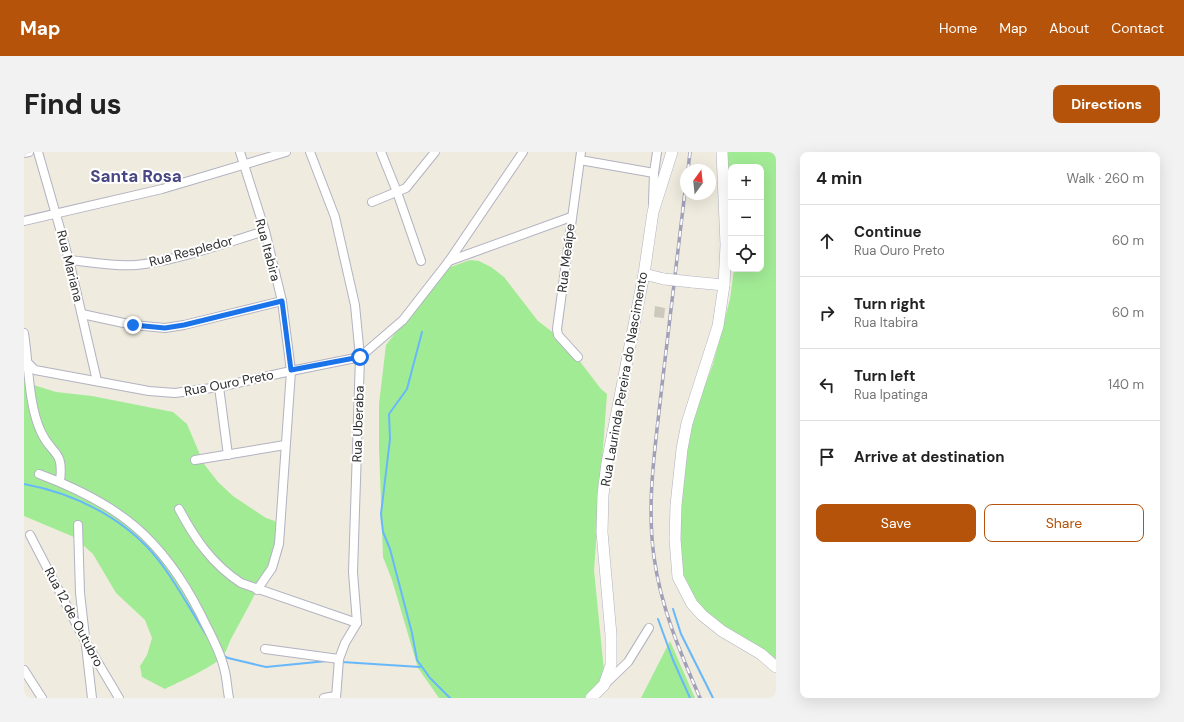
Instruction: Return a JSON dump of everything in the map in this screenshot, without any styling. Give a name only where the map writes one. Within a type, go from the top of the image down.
[{"type":"street","points":[[24,153],[29,152]]},
{"type":"street","name":"Rua Mariana","points":[[38,152],[69,260],[97,381]]},
{"type":"street","name":"Rua Itabira","points":[[240,152],[264,231],[282,301],[291,370],[279,544],[272,568],[257,590]]},
{"type":"street","points":[[24,221],[162,189],[286,152]]},
{"type":"street","name":"Rua Uberaba","points":[[310,152],[335,217],[355,304],[360,357],[353,572],[357,623]]},
{"type":"street","points":[[381,152],[397,192],[421,261]]},
{"type":"street","points":[[372,202],[397,192],[410,184],[435,152]]},
{"type":"street","points":[[360,357],[403,320],[449,260],[523,152]]},
{"type":"street","points":[[653,212],[654,173],[657,152]]},
{"type":"street","name":"Rua Laurinda Pereira do Nascimento","points":[[591,698],[604,685],[611,665],[611,634],[602,532],[603,495],[621,386],[644,274],[653,212],[672,152]]},
{"type":"street","points":[[722,152],[726,245],[724,285],[718,326],[687,423],[682,449],[676,505],[675,539],[678,577],[692,604],[702,615],[722,631],[761,654],[776,667]]},
{"type":"street","points":[[580,156],[654,173]]},
{"type":"street","name":"Rua Meaípe","points":[[578,357],[557,333],[580,156]]},
{"type":"street","points":[[449,260],[571,217]]},
{"type":"street","name":"Rua Respledor","points":[[69,260],[120,265],[136,265],[163,261],[264,231]]},
{"type":"street","points":[[644,274],[664,279],[724,285]]},
{"type":"street","points":[[82,314],[133,325],[165,328],[184,325],[282,301]]},
{"type":"street","points":[[24,333],[34,414],[42,434],[56,452],[62,464],[60,481]]},
{"type":"street","name":"Rua Ouro Preto","points":[[29,364],[35,370],[149,391],[175,393],[219,387],[291,370],[360,357]]},
{"type":"street","points":[[219,387],[228,455]]},
{"type":"street","points":[[195,460],[285,444]]},
{"type":"street","points":[[39,474],[76,488],[106,504],[134,525],[168,559],[189,592],[213,640],[224,667],[229,698]]},
{"type":"street","points":[[179,509],[204,550],[216,563],[241,583],[257,590],[357,623],[339,659],[336,697],[324,698]]},
{"type":"street","points":[[78,525],[84,639],[92,698]]},
{"type":"street","name":"Rua 12 de Outubro","points":[[30,535],[84,639],[119,698]]},
{"type":"street","points":[[604,685],[628,662],[649,628]]},
{"type":"street","points":[[265,650],[339,659]]},
{"type":"street","points":[[24,670],[42,698]]},
{"type":"green space","points":[[725,152],[776,152],[776,663],[702,611],[673,555],[687,433],[713,364],[730,299],[734,272],[764,272],[764,164],[728,164],[728,194]]},
{"type":"green space","points":[[470,260],[479,261],[491,267],[504,277],[538,321],[555,334],[575,355],[601,389],[607,394],[594,570],[605,681],[594,698],[439,698],[418,668],[392,580],[383,557],[379,404],[386,345],[445,269]]},
{"type":"green space","points":[[24,382],[56,392],[92,396],[173,412],[187,424],[204,464],[218,482],[233,496],[266,518],[275,521],[276,532],[274,547],[269,563],[226,652],[216,662],[165,689],[142,677],[140,666],[147,655],[152,638],[145,620],[116,593],[93,554],[74,537],[24,516]]},
{"type":"green space","points":[[670,641],[695,698],[641,698]]},
{"type":"building","points":[[655,306],[665,308],[664,318],[654,317]]},
{"type":"waterway","points":[[422,332],[407,389],[389,414],[390,439],[381,514],[383,532],[390,549],[412,633],[417,660],[430,678],[450,698]]},
{"type":"waterway","points":[[24,484],[64,495],[84,503],[121,524],[137,537],[152,552],[165,569],[207,636]]},
{"type":"waterway","points":[[673,609],[681,634],[713,698]]},
{"type":"waterway","points":[[658,619],[673,660],[690,698]]},
{"type":"waterway","points":[[222,655],[228,658],[266,667],[327,661]]},
{"type":"waterway","points":[[342,662],[420,667]]},
{"type":"railway","points":[[689,164],[690,152]]},
{"type":"railway","points":[[684,200],[655,450],[651,493],[651,514],[654,557],[661,594],[672,629],[700,698]]},
{"type":"district","name":"Santa Rosa","points":[[136,176]]},
{"type":"route","points":[[133,325],[165,328],[184,325],[282,301],[291,370],[360,357]]}]
